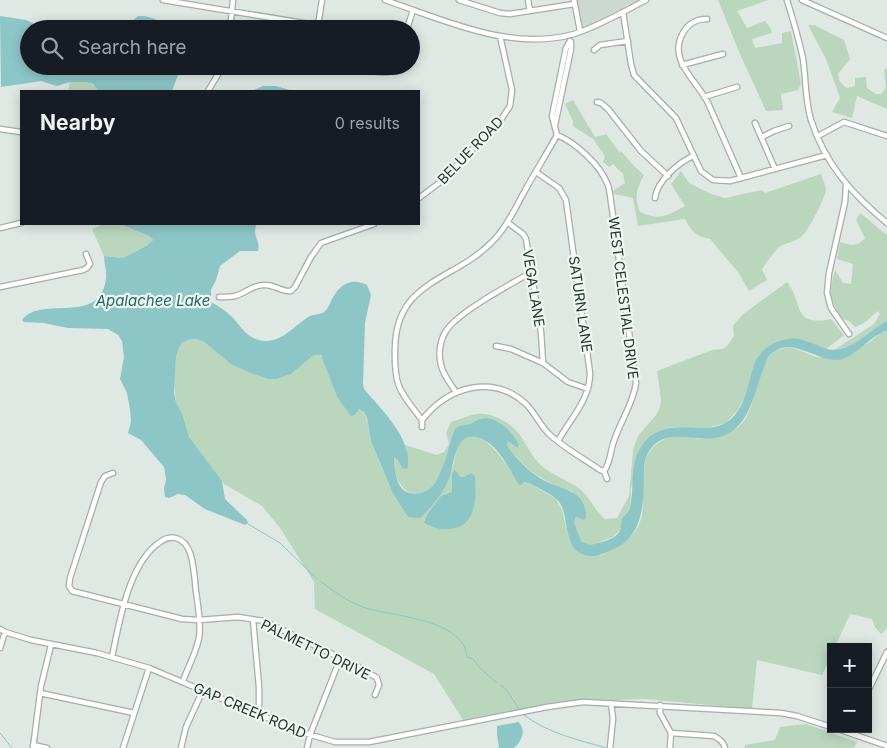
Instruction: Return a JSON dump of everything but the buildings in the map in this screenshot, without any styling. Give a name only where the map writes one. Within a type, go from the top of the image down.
[{"type":"street","points":[[164,0],[287,20]]},
{"type":"street","points":[[231,20],[233,0]]},
{"type":"street","points":[[319,20],[322,0]]},
{"type":"street","points":[[385,0],[500,36],[538,39],[580,32],[646,0]]},
{"type":"street","points":[[459,0],[500,13],[515,14],[574,2],[580,32]]},
{"type":"street","points":[[528,0],[530,11]]},
{"type":"street","points":[[787,0],[802,57],[810,115],[818,136],[827,156],[846,185],[862,203],[887,223]]},
{"type":"street","points":[[802,0],[887,38]]},
{"type":"street","points":[[410,20],[413,10]]},
{"type":"street","points":[[623,12],[634,75],[676,118],[701,171],[713,180],[723,181],[741,178],[827,156]]},
{"type":"street","points":[[707,19],[695,20],[684,32],[679,45],[682,65],[704,97],[741,178]]},
{"type":"street","points":[[422,427],[422,420],[402,394],[395,376],[395,333],[399,318],[409,303],[420,292],[483,250],[495,239],[507,222],[557,135],[552,116],[566,48],[572,34]]},
{"type":"street","name":"BELUE ROAD","points":[[420,197],[500,121],[510,106],[512,90],[500,36]]},
{"type":"street","points":[[594,50],[600,45],[628,41]]},
{"type":"street","points":[[682,65],[723,54]]},
{"type":"street","points":[[209,90],[218,75]]},
{"type":"street","points":[[704,97],[737,87]]},
{"type":"street","points":[[597,102],[608,109],[641,150],[668,176]]},
{"type":"street","points":[[818,136],[844,122],[887,136]]},
{"type":"street","points":[[755,123],[775,169]]},
{"type":"street","points":[[762,137],[789,126]]},
{"type":"street","points":[[0,129],[20,132]]},
{"type":"street","name":"WEST CELESTIAL DRIVE","points":[[557,135],[572,144],[596,166],[607,183],[612,202],[636,383],[633,396],[614,441],[608,465],[604,471]]},
{"type":"street","points":[[655,198],[656,190],[668,176],[680,164],[693,156]]},
{"type":"street","name":"SATURN LANE","points":[[536,172],[559,188],[566,200],[590,374],[588,389],[580,406],[558,441]]},
{"type":"street","points":[[846,185],[845,202],[829,273],[827,293],[831,308],[849,334]]},
{"type":"street","name":"VEGA LANE","points":[[507,222],[525,236],[541,332],[543,363]]},
{"type":"street","points":[[0,228],[20,224]]},
{"type":"street","points":[[219,297],[235,296],[250,288],[262,285],[272,285],[284,291],[291,291],[314,251],[321,244],[371,225]]},
{"type":"street","points":[[0,287],[83,270],[90,264],[86,254]]},
{"type":"street","points":[[456,392],[443,372],[440,362],[441,346],[446,332],[465,313],[532,272]]},
{"type":"street","points":[[496,346],[511,349],[543,363],[568,382],[588,389]]},
{"type":"street","points":[[422,420],[435,406],[456,392],[483,387],[507,391],[530,408],[545,429],[558,441],[604,471],[607,479]]},
{"type":"street","name":"PALMETTO DRIVE","points":[[113,473],[105,476],[101,482],[70,578],[69,586],[72,591],[173,617],[199,620],[234,617],[268,623],[359,667],[376,678],[379,686],[375,696]]},
{"type":"street","points":[[112,657],[133,578],[146,554],[165,539],[176,538],[184,543],[192,557],[200,632],[183,681]]},
{"type":"street","points":[[252,620],[259,687],[259,714]]},
{"type":"street","name":"GAP CREEK ROAD","points":[[0,629],[52,645],[112,657],[149,668],[183,681],[309,737],[335,742],[364,743],[562,704],[590,702],[781,713],[827,726]]},
{"type":"street","points":[[0,648],[5,632]]},
{"type":"street","points":[[47,748],[33,747],[40,692],[52,645]]},
{"type":"street","points":[[870,688],[887,652]]},
{"type":"street","points":[[305,748],[340,659]]},
{"type":"street","points":[[123,748],[149,668]]},
{"type":"street","points":[[181,748],[186,727],[203,690]]},
{"type":"street","points":[[40,692],[134,713]]},
{"type":"street","points":[[610,748],[613,719],[611,703]]},
{"type":"street","points":[[660,705],[660,713],[671,733],[670,748]]},
{"type":"street","points":[[671,733],[714,736],[720,739],[724,744],[724,748]]},
{"type":"street","points":[[855,733],[887,746]]},
{"type":"shaded area","points":[[576,0],[639,0],[585,27],[581,27]]},
{"type":"green space","points":[[718,0],[768,0],[737,11],[747,28],[765,21],[771,29],[772,33],[752,39],[755,48],[782,43],[782,33],[791,31],[801,84],[798,90],[781,94],[783,110],[766,111]]},
{"type":"green space","points":[[808,25],[814,25],[844,40],[850,59],[838,74],[839,80],[846,88],[855,86],[855,78],[866,77],[867,88],[876,94],[881,94],[886,88],[884,70],[887,68],[887,109],[857,96],[852,118],[832,112],[840,98],[826,59]]},
{"type":"green space","points":[[70,82],[86,82],[98,90],[68,90]]},
{"type":"green space","points":[[573,100],[595,137],[606,134],[620,153],[621,151],[644,175],[638,188],[637,197],[640,212],[647,215],[663,216],[685,206],[671,184],[681,171],[689,183],[711,194],[725,198],[762,190],[765,193],[821,174],[826,189],[823,199],[804,234],[798,239],[779,247],[762,269],[767,280],[749,291],[738,272],[710,239],[694,233],[685,219],[638,226],[633,198],[614,194],[613,191],[625,183],[623,174],[613,164],[609,167],[603,162],[605,156],[593,139],[573,126],[573,121],[565,104]]},
{"type":"green space","points":[[860,213],[887,235],[887,321],[853,345],[834,350],[874,324],[880,314],[878,311],[864,323],[855,327],[849,321],[843,319],[831,296],[835,270],[843,283],[851,284],[853,264],[837,259],[840,242],[850,245],[856,244],[865,238],[856,220]]},
{"type":"green space","points":[[102,225],[122,225],[149,236],[153,240],[146,246],[123,258],[104,256],[92,229]]},
{"type":"green space","points":[[787,282],[804,316],[810,320],[818,321],[831,319],[844,335],[825,350],[811,343],[771,345],[756,360],[746,395],[737,411],[726,423],[707,428],[672,427],[659,431],[646,441],[631,489],[630,507],[623,518],[620,530],[613,537],[590,546],[581,541],[574,522],[576,517],[582,519],[572,491],[553,484],[527,468],[506,443],[509,442],[518,447],[519,444],[507,430],[491,420],[479,419],[456,428],[440,474],[432,487],[424,493],[417,495],[410,493],[399,482],[394,466],[394,458],[397,459],[402,468],[407,450],[405,445],[437,455],[444,452],[449,444],[446,433],[451,422],[483,414],[501,419],[512,426],[538,463],[551,473],[581,490],[605,519],[617,518],[629,496],[633,450],[638,436],[660,408],[661,399],[657,371],[712,350],[723,349],[734,336],[733,326],[742,315]]},
{"type":"green space","points":[[887,331],[887,628],[881,634],[875,627],[872,619],[850,614],[837,643],[827,643],[827,664],[822,675],[757,660],[752,709],[646,699],[556,702],[463,720],[434,674],[315,609],[314,582],[280,528],[262,506],[224,484],[189,438],[182,413],[176,402],[174,383],[176,357],[182,343],[188,340],[203,341],[232,365],[268,379],[277,379],[291,374],[314,355],[319,354],[323,358],[337,397],[357,411],[361,409],[364,413],[373,446],[388,482],[408,517],[449,474],[462,440],[469,436],[477,437],[494,449],[517,481],[529,483],[556,499],[562,510],[569,539],[601,555],[619,546],[631,537],[638,527],[643,506],[645,461],[651,449],[661,441],[673,436],[705,439],[738,427],[745,420],[750,410],[765,364],[770,355],[777,350],[792,348],[814,356],[825,357],[864,345]]},
{"type":"green space","points":[[806,724],[857,742],[854,748],[745,748],[745,745],[775,740],[780,727]]},
{"type":"water","points":[[0,16],[26,20],[20,20],[20,75],[178,75],[172,90],[98,90],[93,84],[86,82],[70,82],[57,86],[41,81],[1,87]]},
{"type":"water","points":[[138,16],[147,16],[158,20],[133,20]]},
{"type":"water","points":[[263,86],[276,86],[290,90],[253,90]]},
{"type":"water","name":"Apalachee Lake","points":[[122,225],[256,225],[255,235],[259,247],[258,251],[240,251],[220,266],[211,290],[211,302],[228,313],[250,336],[259,340],[274,340],[286,334],[310,316],[321,314],[328,307],[339,289],[346,283],[356,282],[367,285],[371,295],[365,323],[363,384],[364,389],[387,415],[406,447],[407,469],[402,468],[397,459],[394,458],[397,480],[400,486],[408,493],[413,494],[423,493],[432,487],[445,461],[455,429],[458,426],[470,424],[479,419],[492,419],[508,429],[516,439],[519,444],[518,448],[509,442],[507,445],[526,467],[535,475],[570,491],[582,500],[586,518],[584,520],[576,517],[574,522],[581,541],[590,545],[611,539],[620,531],[622,519],[630,507],[635,461],[641,447],[651,436],[663,430],[675,427],[713,427],[724,424],[739,410],[756,360],[770,345],[783,340],[796,339],[825,349],[834,350],[853,344],[887,321],[887,331],[842,359],[827,359],[803,350],[786,347],[778,349],[771,354],[764,367],[746,416],[732,431],[723,436],[703,439],[672,437],[654,445],[645,461],[643,501],[636,529],[630,537],[614,549],[592,556],[580,553],[574,548],[568,534],[563,510],[558,500],[529,483],[524,482],[519,485],[496,450],[484,440],[476,437],[466,438],[459,445],[448,481],[432,506],[420,518],[408,517],[393,494],[371,441],[367,418],[364,412],[359,409],[355,415],[351,416],[337,397],[321,355],[314,355],[291,374],[277,379],[268,379],[232,365],[203,341],[188,340],[182,343],[176,357],[174,393],[176,402],[182,413],[189,437],[222,481],[225,499],[247,520],[248,523],[245,525],[205,509],[185,495],[178,494],[169,498],[165,497],[166,479],[164,467],[141,440],[128,433],[131,422],[130,409],[127,393],[120,379],[124,357],[122,341],[118,335],[108,329],[68,328],[44,323],[24,322],[22,320],[31,313],[43,309],[69,308],[93,302],[101,293],[106,279],[104,256],[123,258],[146,246],[153,240],[149,236]]},
{"type":"water","points":[[455,470],[460,477],[471,473],[475,476],[474,505],[468,520],[462,525],[453,528],[440,529],[424,523],[427,515],[441,496],[452,492],[452,475]]},
{"type":"water","points":[[518,722],[523,731],[519,742],[514,748],[499,748],[497,726]]},
{"type":"waterway","points":[[248,524],[280,543],[317,579]]},
{"type":"waterway","points":[[320,581],[340,596],[357,605],[425,621],[454,634],[463,644],[467,657],[473,659],[497,683]]},
{"type":"waterway","points":[[500,685],[506,689],[519,709]]},
{"type":"waterway","points":[[524,715],[543,727],[574,739],[606,748]]},
{"type":"waterway","points":[[0,733],[12,748]]}]
